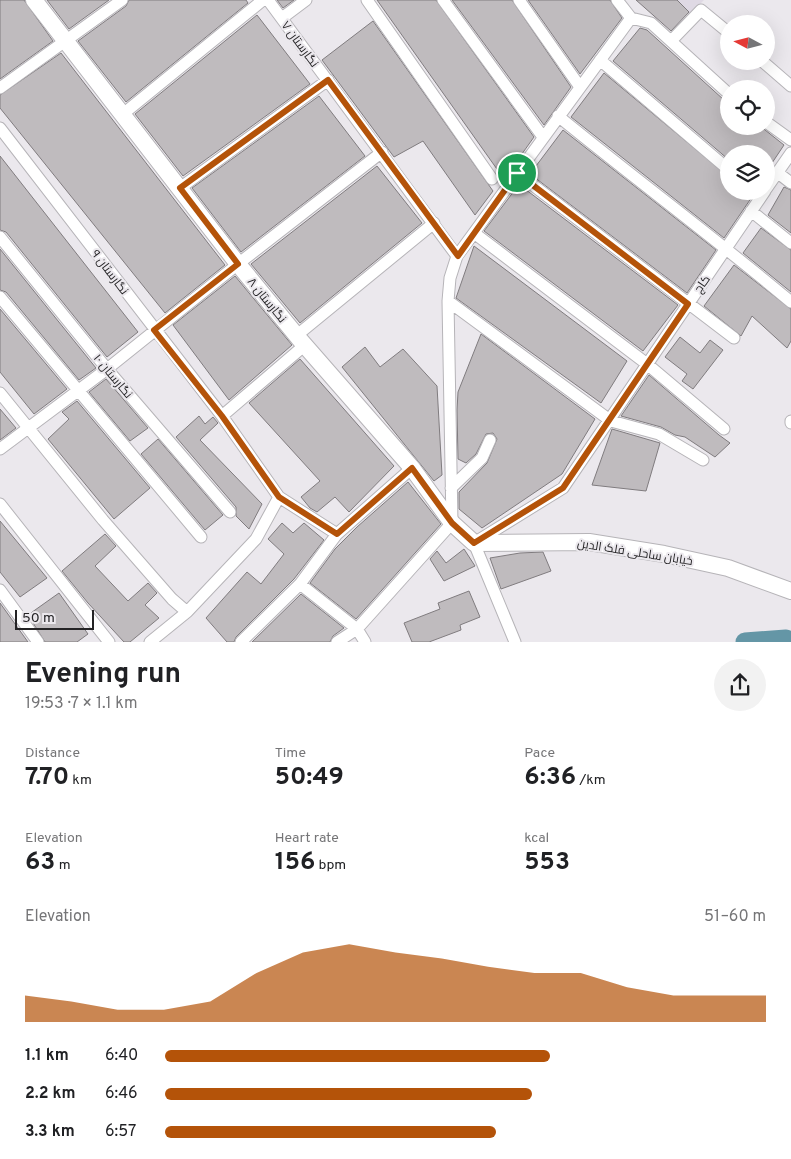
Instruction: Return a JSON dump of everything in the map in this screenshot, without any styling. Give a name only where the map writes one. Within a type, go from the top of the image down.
[{"type":"street","name":"نگارستان ۸","points":[[34,0],[238,264],[301,341],[412,468],[452,523],[474,543]]},
{"type":"street","points":[[0,88],[122,0]]},
{"type":"street","points":[[123,114],[263,0]]},
{"type":"street","name":"نگارستان ۷","points":[[268,0],[458,256]]},
{"type":"street","points":[[282,18],[306,0]]},
{"type":"street","points":[[367,0],[492,179]]},
{"type":"street","points":[[443,0],[543,137]]},
{"type":"street","points":[[519,0],[580,87]]},
{"type":"street","points":[[617,0],[631,18],[651,23],[720,85]]},
{"type":"street","points":[[672,40],[701,10],[720,26]]},
{"type":"street","points":[[337,642],[357,629],[452,523],[448,301],[450,278],[458,256],[631,18]]},
{"type":"street","points":[[600,60],[720,162]]},
{"type":"street","points":[[772,70],[791,86]]},
{"type":"street","points":[[180,188],[328,80]]},
{"type":"street","points":[[558,116],[643,185],[726,248],[791,302]]},
{"type":"street","name":"نگارستان ۹","points":[[0,128],[222,416],[279,497]]},
{"type":"street","points":[[775,128],[791,140]]},
{"type":"street","points":[[0,449],[107,369],[154,330],[382,152]]},
{"type":"street","name":"کاج","points":[[775,176],[791,153]]},
{"type":"street","points":[[517,173],[734,338]]},
{"type":"street","points":[[778,173],[791,183]]},
{"type":"street","name":"کاج","points":[[474,543],[563,488],[611,421],[757,200]]},
{"type":"street","points":[[751,211],[791,243]]},
{"type":"street","points":[[222,416],[301,341],[434,223]]},
{"type":"street","points":[[474,232],[647,364],[724,429]]},
{"type":"street","name":"نگارستان ۱۰","points":[[0,237],[107,369],[230,512]]},
{"type":"street","points":[[0,297],[76,391],[201,537]]},
{"type":"street","points":[[448,301],[611,421],[660,434],[703,460]]},
{"type":"street","points":[[0,392],[104,520],[172,599],[187,612]]},
{"type":"street","points":[[451,488],[482,458],[490,440]]},
{"type":"street","points":[[241,642],[300,584],[337,534],[412,468]]},
{"type":"street","points":[[150,642],[187,612],[256,539],[279,497],[337,534]]},
{"type":"street","points":[[0,504],[108,642]]},
{"type":"street","name":"خیابان ساحلی فلک الدین","points":[[474,543],[589,542],[664,554],[728,568],[791,591]]},
{"type":"street","points":[[474,543],[515,642]]},
{"type":"street","points":[[300,584],[357,629],[366,642]]},
{"type":"street","points":[[0,590],[38,642]]},
{"type":"shaded area","points":[[675,0],[704,0],[689,15]]},
{"type":"building","points":[[0,0],[24,0],[53,41],[0,79]]},
{"type":"building","points":[[47,0],[109,0],[69,29]]},
{"type":"building","points":[[129,0],[246,0],[248,3],[126,102],[78,41],[126,6]]},
{"type":"building","points":[[277,0],[294,0],[283,8]]},
{"type":"building","points":[[377,0],[436,0],[534,137],[504,179]]},
{"type":"building","points":[[452,0],[512,0],[571,87],[544,125]]},
{"type":"building","points":[[528,0],[610,0],[622,18],[580,74]]},
{"type":"building","points":[[636,0],[677,0],[689,12],[671,31]]},
{"type":"building","points":[[257,15],[310,84],[183,176],[135,114]]},
{"type":"building","points":[[373,21],[493,191],[475,215],[423,141],[394,157],[322,60]]},
{"type":"building","points":[[640,28],[647,30],[720,96],[720,135],[771,135],[784,145],[775,158],[775,145],[720,145],[720,152],[613,61]]},
{"type":"building","points":[[61,53],[225,265],[165,313],[0,108],[0,95]]},
{"type":"building","points":[[604,73],[720,170],[720,200],[750,200],[724,238],[571,117]]},
{"type":"building","points":[[319,96],[365,156],[241,252],[192,188]]},
{"type":"building","points":[[563,130],[716,250],[687,293],[530,174]]},
{"type":"building","points":[[0,156],[138,332],[107,357],[6,232],[0,230]]},
{"type":"building","points":[[377,166],[422,223],[300,323],[251,264]]},
{"type":"building","points":[[521,186],[678,305],[643,351],[484,231],[517,187],[519,189]]},
{"type":"building","points":[[784,187],[791,190],[791,233],[768,215]]},
{"type":"building","points":[[761,228],[791,250],[791,292],[743,253]]},
{"type":"building","points":[[474,246],[627,361],[601,403],[456,298]]},
{"type":"building","points":[[0,249],[96,368],[79,380],[6,292],[0,290]]},
{"type":"building","points":[[734,265],[791,309],[791,341],[787,348],[752,316],[741,336],[704,306]]},
{"type":"building","points":[[235,276],[292,345],[229,400],[173,325]]},
{"type":"building","points":[[0,309],[67,389],[34,414],[0,372]]},
{"type":"building","points":[[481,334],[595,419],[562,474],[482,528],[459,509],[459,492],[487,463],[497,439],[493,433],[486,434],[476,454],[466,463],[458,459],[457,410],[458,392]]},
{"type":"building","points":[[680,337],[700,353],[710,340],[723,350],[693,389],[682,381],[687,374],[665,357]]},
{"type":"building","points":[[365,347],[380,367],[403,349],[437,386],[442,475],[434,481],[342,367]]},
{"type":"building","points":[[300,359],[394,466],[349,512],[335,497],[317,512],[310,508],[301,497],[320,481],[249,403]]},
{"type":"building","points":[[649,375],[730,443],[715,457],[685,437],[675,435],[661,427],[621,416]]},
{"type":"building","points":[[106,379],[148,428],[130,441],[89,392]]},
{"type":"building","points":[[77,401],[150,488],[114,519],[48,439],[69,419],[62,412]]},
{"type":"building","points":[[0,409],[16,428],[0,440]]},
{"type":"building","points":[[199,416],[205,424],[213,417],[218,423],[200,440],[262,504],[249,529],[236,516],[236,507],[176,437]]},
{"type":"building","points":[[612,429],[660,443],[646,491],[592,485]]},
{"type":"building","points":[[158,439],[223,515],[205,530],[141,454]]},
{"type":"building","points":[[408,482],[441,524],[356,619],[310,583],[335,549]]},
{"type":"building","points":[[0,521],[47,578],[20,597],[0,572]]},
{"type":"building","points":[[282,523],[293,533],[304,523],[324,540],[294,579],[236,637],[234,642],[227,642],[206,618],[247,572],[261,584],[284,554],[268,539]]},
{"type":"building","points":[[105,534],[116,546],[95,566],[128,601],[148,583],[157,593],[145,605],[159,618],[130,642],[124,642],[62,571]]},
{"type":"building","points":[[464,549],[475,566],[444,581],[430,559],[437,551],[446,563]]},
{"type":"building","points":[[543,552],[551,571],[501,589],[490,558],[520,553]]},
{"type":"building","points":[[469,591],[480,617],[460,625],[461,630],[429,642],[412,642],[404,623],[440,609],[438,603]]},
{"type":"building","points":[[59,593],[88,634],[77,642],[45,642],[28,615]]},
{"type":"building","points":[[301,594],[344,628],[333,636],[330,642],[252,642]]},
{"type":"building","points":[[0,603],[28,642],[0,642]]},
{"type":"waterway","points":[[745,642],[786,639],[791,641]]},
{"type":"route","points":[[328,80],[458,256],[517,173],[688,304],[611,421],[563,488],[474,543],[452,523],[412,468],[337,534],[279,497],[222,416],[154,330],[238,264],[180,188],[328,80]]}]
